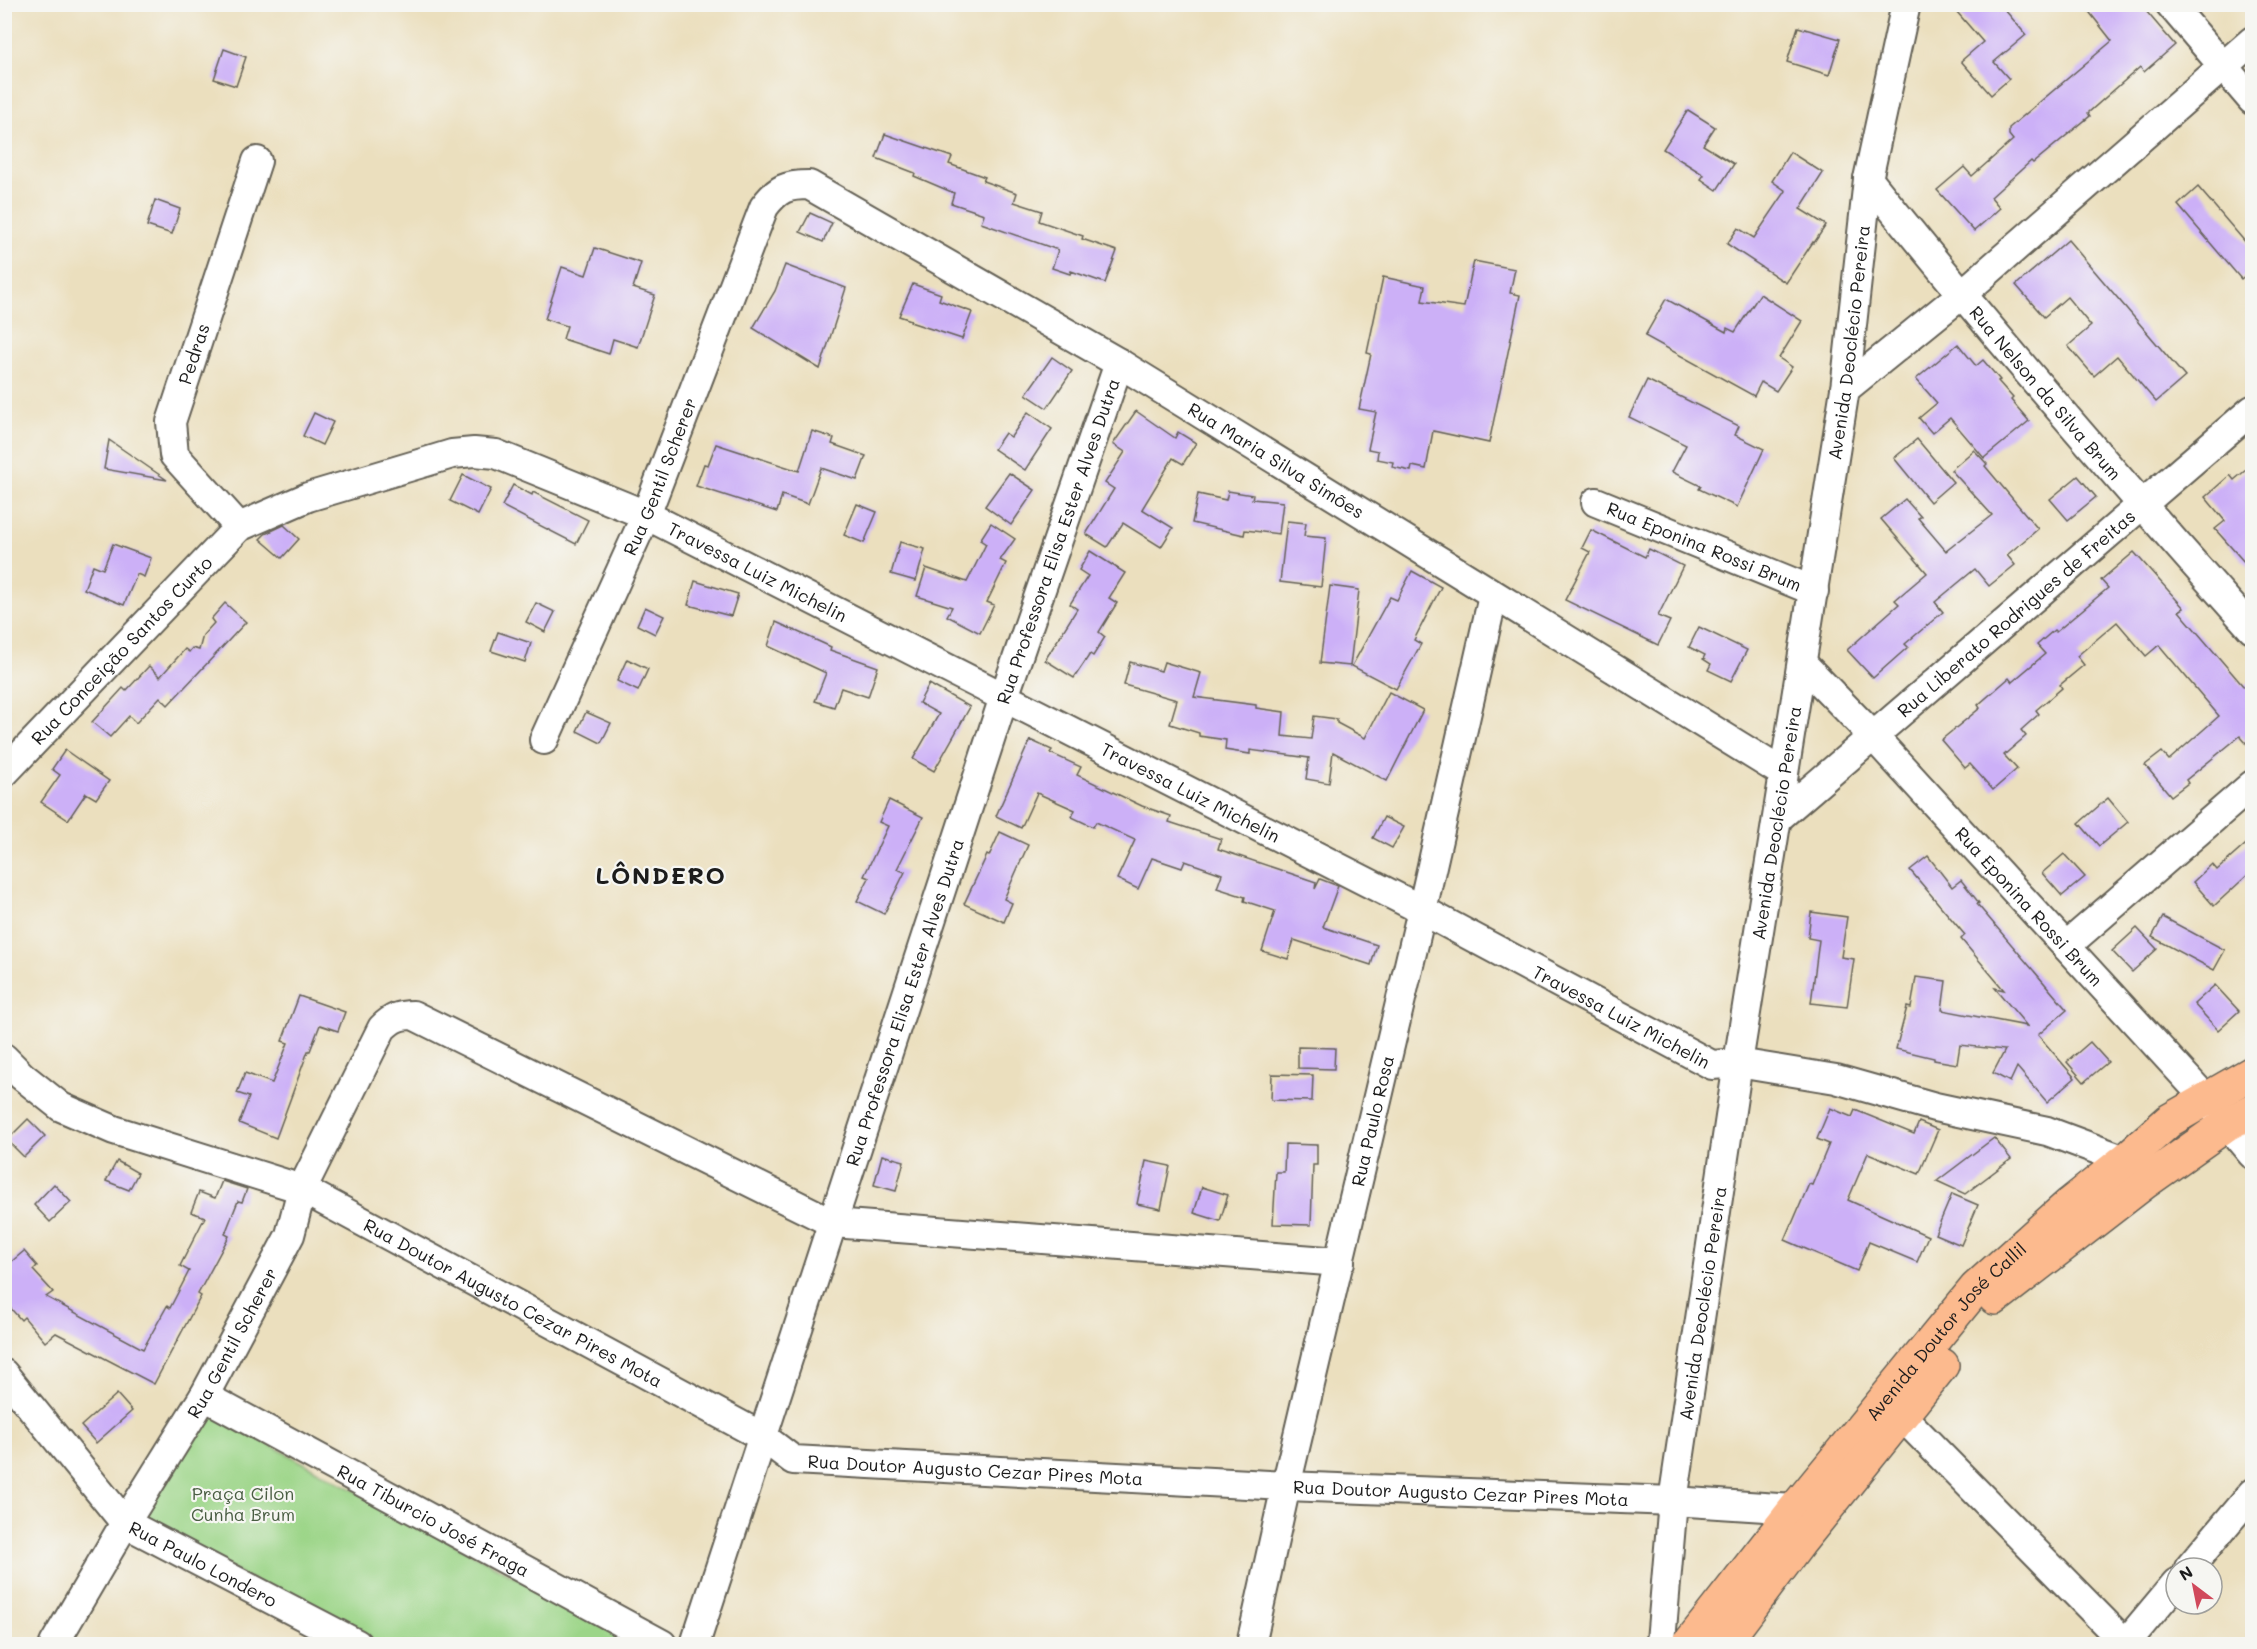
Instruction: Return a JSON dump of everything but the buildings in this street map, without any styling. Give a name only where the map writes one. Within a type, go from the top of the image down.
[{"type":"main road","name":"Avenida Doutor José Callil","points":[[2134,1171],[2170,1120],[2253,1072]]},
{"type":"main road","name":"Avenida Doutor José Callil","points":[[1723,1644],[1799,1543],[1976,1288],[2070,1204],[2240,1117]]},
{"type":"main road","name":"Avenida Doutor José Callil","points":[[1689,1644],[1795,1509],[1894,1408]]},
{"type":"street","name":"Avenida Deoclécio Pereira","points":[[1663,1644],[1661,1641],[1673,1501],[1738,1063],[1845,389],[1868,179],[1906,4]]},
{"type":"street","points":[[2170,4],[2253,100]]},
{"type":"street","points":[[1845,389],[1960,295],[2253,41]]},
{"type":"street","name":"Pedras","points":[[239,527],[174,455],[171,423],[257,161]]},
{"type":"street","name":"Rua Nelson da Silva Brum","points":[[1868,179],[1960,295],[2253,629]]},
{"type":"street","name":"Rua Maria Silva Simões","points":[[764,207],[773,194],[790,185],[809,185],[1119,363],[1783,774]]},
{"type":"street","name":"Rua Gentil Scherer","points":[[544,740],[646,515],[764,207]]},
{"type":"street","name":"Rua Professora Elisa Ester Alves Dutra","points":[[695,1644],[1004,697],[1119,363]]},
{"type":"street","name":"Rua Liberato Rodrigues de Freitas","points":[[1778,818],[2253,410]]},
{"type":"street","name":"Travessa Luiz Michelin","points":[[239,527],[308,497],[452,454],[474,452],[496,454],[646,515],[1422,910],[1712,1065],[1738,1063],[1836,1079],[1935,1107],[2047,1131],[2134,1171]]},
{"type":"street","name":"Rua Eponina Rossi Brum","points":[[1596,502],[1814,591]]},
{"type":"street","name":"Rua Conceição Santos Curto","points":[[4,773],[239,527]]},
{"type":"street","name":"Rua Paulo Rosa","points":[[1251,1644],[1493,596]]},
{"type":"street","name":"Rua Eponina Rossi Brum","points":[[1803,663],[1874,736],[2206,1099],[2240,1117],[2253,1155]]},
{"type":"street","points":[[2066,946],[2253,785]]},
{"type":"street","name":"Rua Gentil Scherer","points":[[54,1644],[125,1523],[204,1396],[290,1235],[302,1189],[382,1028],[390,1019],[400,1015],[413,1015],[833,1223]]},
{"type":"street","name":"Rua Doutor Augusto Cezar Pires Mota","points":[[4,1059],[62,1107],[114,1130],[302,1189],[763,1437],[793,1460],[1286,1486],[1673,1501],[1795,1509]]},
{"type":"street","points":[[833,1223],[1340,1262]]},
{"type":"street","name":"Rua Paulo Londero","points":[[4,1374],[125,1523],[357,1644]]},
{"type":"street","name":"Rua Tiburcio José Fraga","points":[[204,1396],[662,1644]]},
{"type":"street","points":[[1894,1408],[2125,1644],[2164,1597]]},
{"type":"street","points":[[2199,1556],[2253,1493]]},
{"type":"green space","name":"Praça Cilon Cunha Brum","points":[[211,1413],[640,1644],[378,1644],[139,1522]]},
{"type":"district","name":"LÔNDERO","points":[[661,874]]}]
